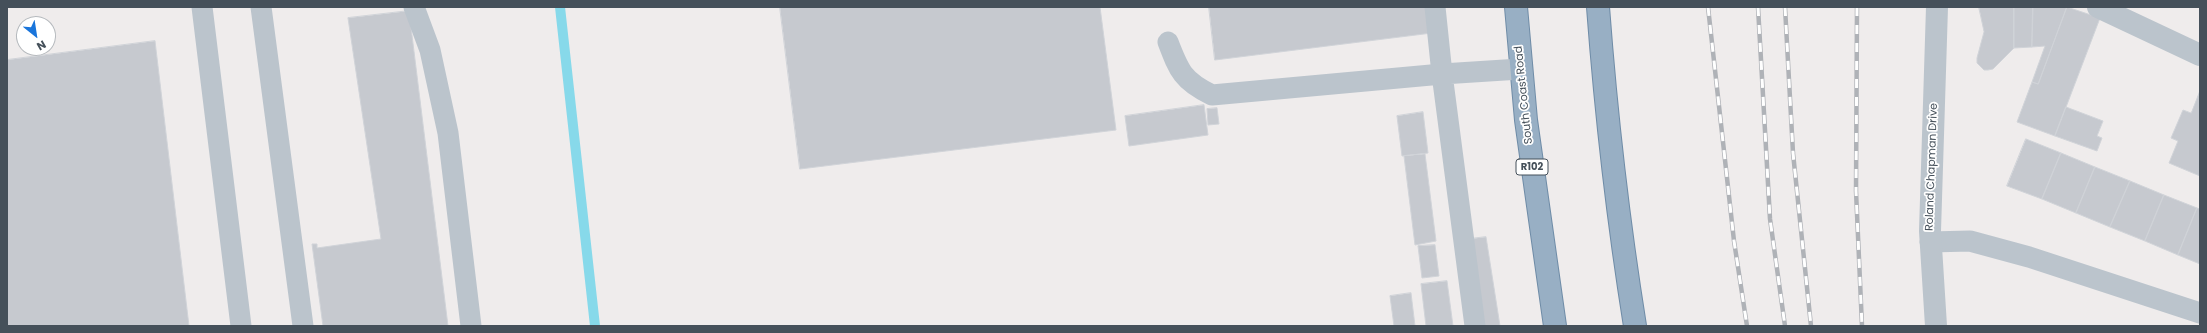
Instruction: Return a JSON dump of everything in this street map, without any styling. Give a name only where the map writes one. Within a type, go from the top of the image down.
[{"type":"highway","name":"South Coast Road","points":[[1516,7],[1520,69],[1555,326]]},
{"type":"highway","points":[[1598,7],[1606,110],[1622,242],[1635,326]]},
{"type":"street","name":"Roland Chapman Drive","points":[[1936,326],[1930,242],[1937,7]]},
{"type":"street","points":[[2098,7],[2200,55]]},
{"type":"lane","points":[[202,7],[241,326]]},
{"type":"lane","points":[[261,7],[303,326]]},
{"type":"lane","points":[[414,7],[430,50],[448,133],[471,326]]},
{"type":"lane","points":[[1435,7],[1442,74],[1475,326]]},
{"type":"lane","points":[[1168,42],[1178,68],[1193,86],[1212,96],[1442,74],[1520,69]]},
{"type":"lane","points":[[1930,242],[1970,241],[2029,257],[2200,313]]},
{"type":"building","points":[[780,7],[1100,7],[1116,130],[800,169]]},
{"type":"building","points":[[1209,7],[1429,7],[1432,33],[1215,60]]},
{"type":"building","points":[[1979,7],[2014,7],[2014,48],[1993,69],[1988,70],[1984,70],[1977,63],[1984,32]]},
{"type":"building","points":[[2014,7],[2033,7],[2032,47],[2014,48]]},
{"type":"building","points":[[2033,7],[2067,7],[2038,84],[2032,82],[2045,46],[2032,47]]},
{"type":"building","points":[[2067,7],[2100,18],[2055,136],[2017,122],[2032,82],[2038,84]]},
{"type":"building","points":[[409,11],[448,326],[323,326],[312,244],[317,244],[317,248],[381,239],[348,18]]},
{"type":"building","points":[[155,41],[189,326],[7,326],[7,60],[38,56],[56,56],[56,54]]},
{"type":"building","points":[[2200,91],[2200,176],[2169,163],[2178,141],[2171,138],[2183,110],[2191,113]]},
{"type":"building","points":[[1204,105],[1208,135],[1129,146],[1125,116]]},
{"type":"building","points":[[2066,107],[2103,121],[2097,136],[2102,138],[2097,151],[2055,136]]},
{"type":"building","points":[[1217,108],[1219,124],[1208,125],[1207,109]]},
{"type":"building","points":[[1423,112],[1428,153],[1402,156],[1397,116]]},
{"type":"building","points":[[2026,139],[2061,153],[2042,199],[2007,186]]},
{"type":"building","points":[[2061,153],[2095,167],[2076,213],[2042,199]]},
{"type":"building","points":[[1425,154],[1436,241],[1415,245],[1404,156]]},
{"type":"building","points":[[2095,167],[2130,181],[2110,227],[2076,213]]},
{"type":"building","points":[[2130,181],[2164,195],[2145,241],[2110,227]]},
{"type":"building","points":[[2164,195],[2197,208],[2178,255],[2145,241]]},
{"type":"building","points":[[2197,208],[2200,209],[2200,264],[2178,255]]},
{"type":"building","points":[[1486,237],[1500,326],[1475,326],[1462,240]]},
{"type":"building","points":[[1435,245],[1439,276],[1422,278],[1418,246]]},
{"type":"building","points":[[1447,281],[1453,326],[1426,326],[1421,284]]},
{"type":"building","points":[[1411,293],[1415,326],[1394,326],[1390,296]]},
{"type":"waterway","points":[[560,7],[595,326]]},
{"type":"railway","points":[[1708,7],[1734,241],[1747,326]]},
{"type":"railway","points":[[1758,7],[1770,219],[1785,326]]},
{"type":"railway","points":[[1785,7],[1793,153],[1811,326]]},
{"type":"railway","points":[[1857,7],[1856,191],[1862,326]]}]
